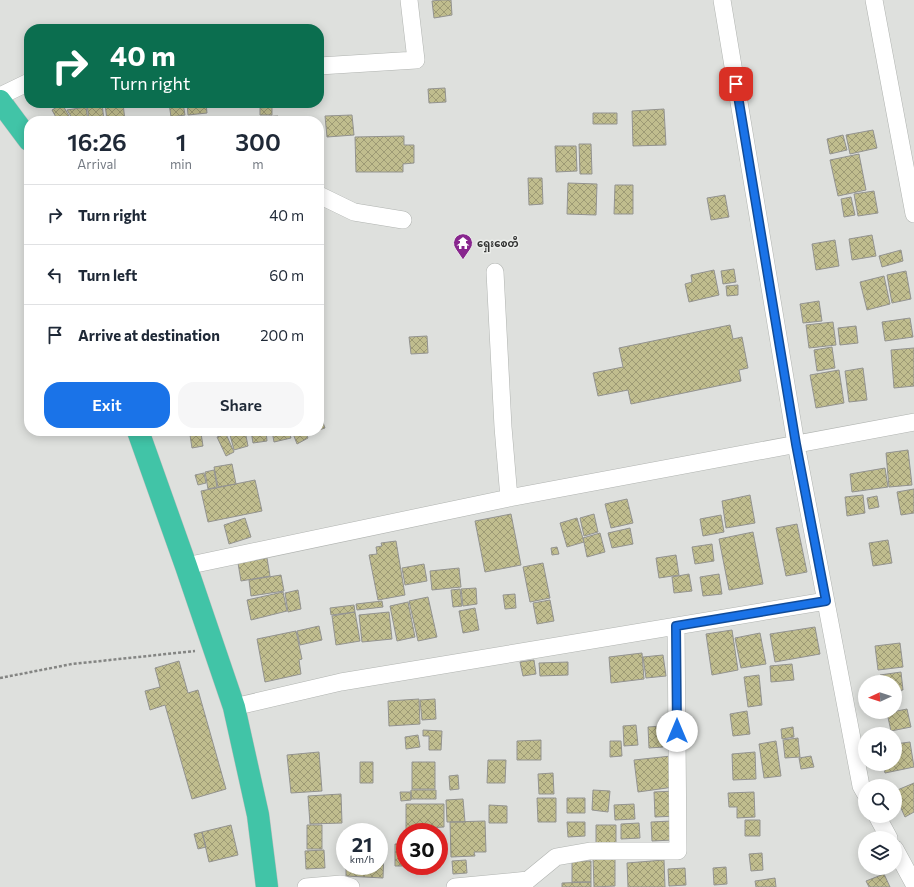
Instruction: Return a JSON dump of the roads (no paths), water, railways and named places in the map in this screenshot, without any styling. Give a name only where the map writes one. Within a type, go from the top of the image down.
[{"type":"highway","points":[[0,101],[24,133]]},
{"type":"highway","points":[[140,436],[234,707],[258,815],[266,887]]},
{"type":"street","points":[[324,66],[416,60],[409,0]]},
{"type":"street","points":[[722,0],[796,444],[861,779]]},
{"type":"street","points":[[874,0],[914,214]]},
{"type":"street","points":[[0,96],[24,84]]},
{"type":"street","points":[[324,197],[354,212],[403,220]]},
{"type":"street","points":[[495,272],[503,427],[510,498]]},
{"type":"street","points":[[186,566],[510,498],[914,422]]},
{"type":"street","points":[[234,707],[341,682],[826,601]]},
{"type":"street","points":[[455,887],[530,883],[556,857],[590,851],[678,851],[676,626]]},
{"type":"street","points":[[902,862],[914,884]]},
{"type":"street","points":[[306,887],[341,884],[351,887]]},
{"type":"place","name":"ရှေးစေတီ","points":[[463,260]]}]
